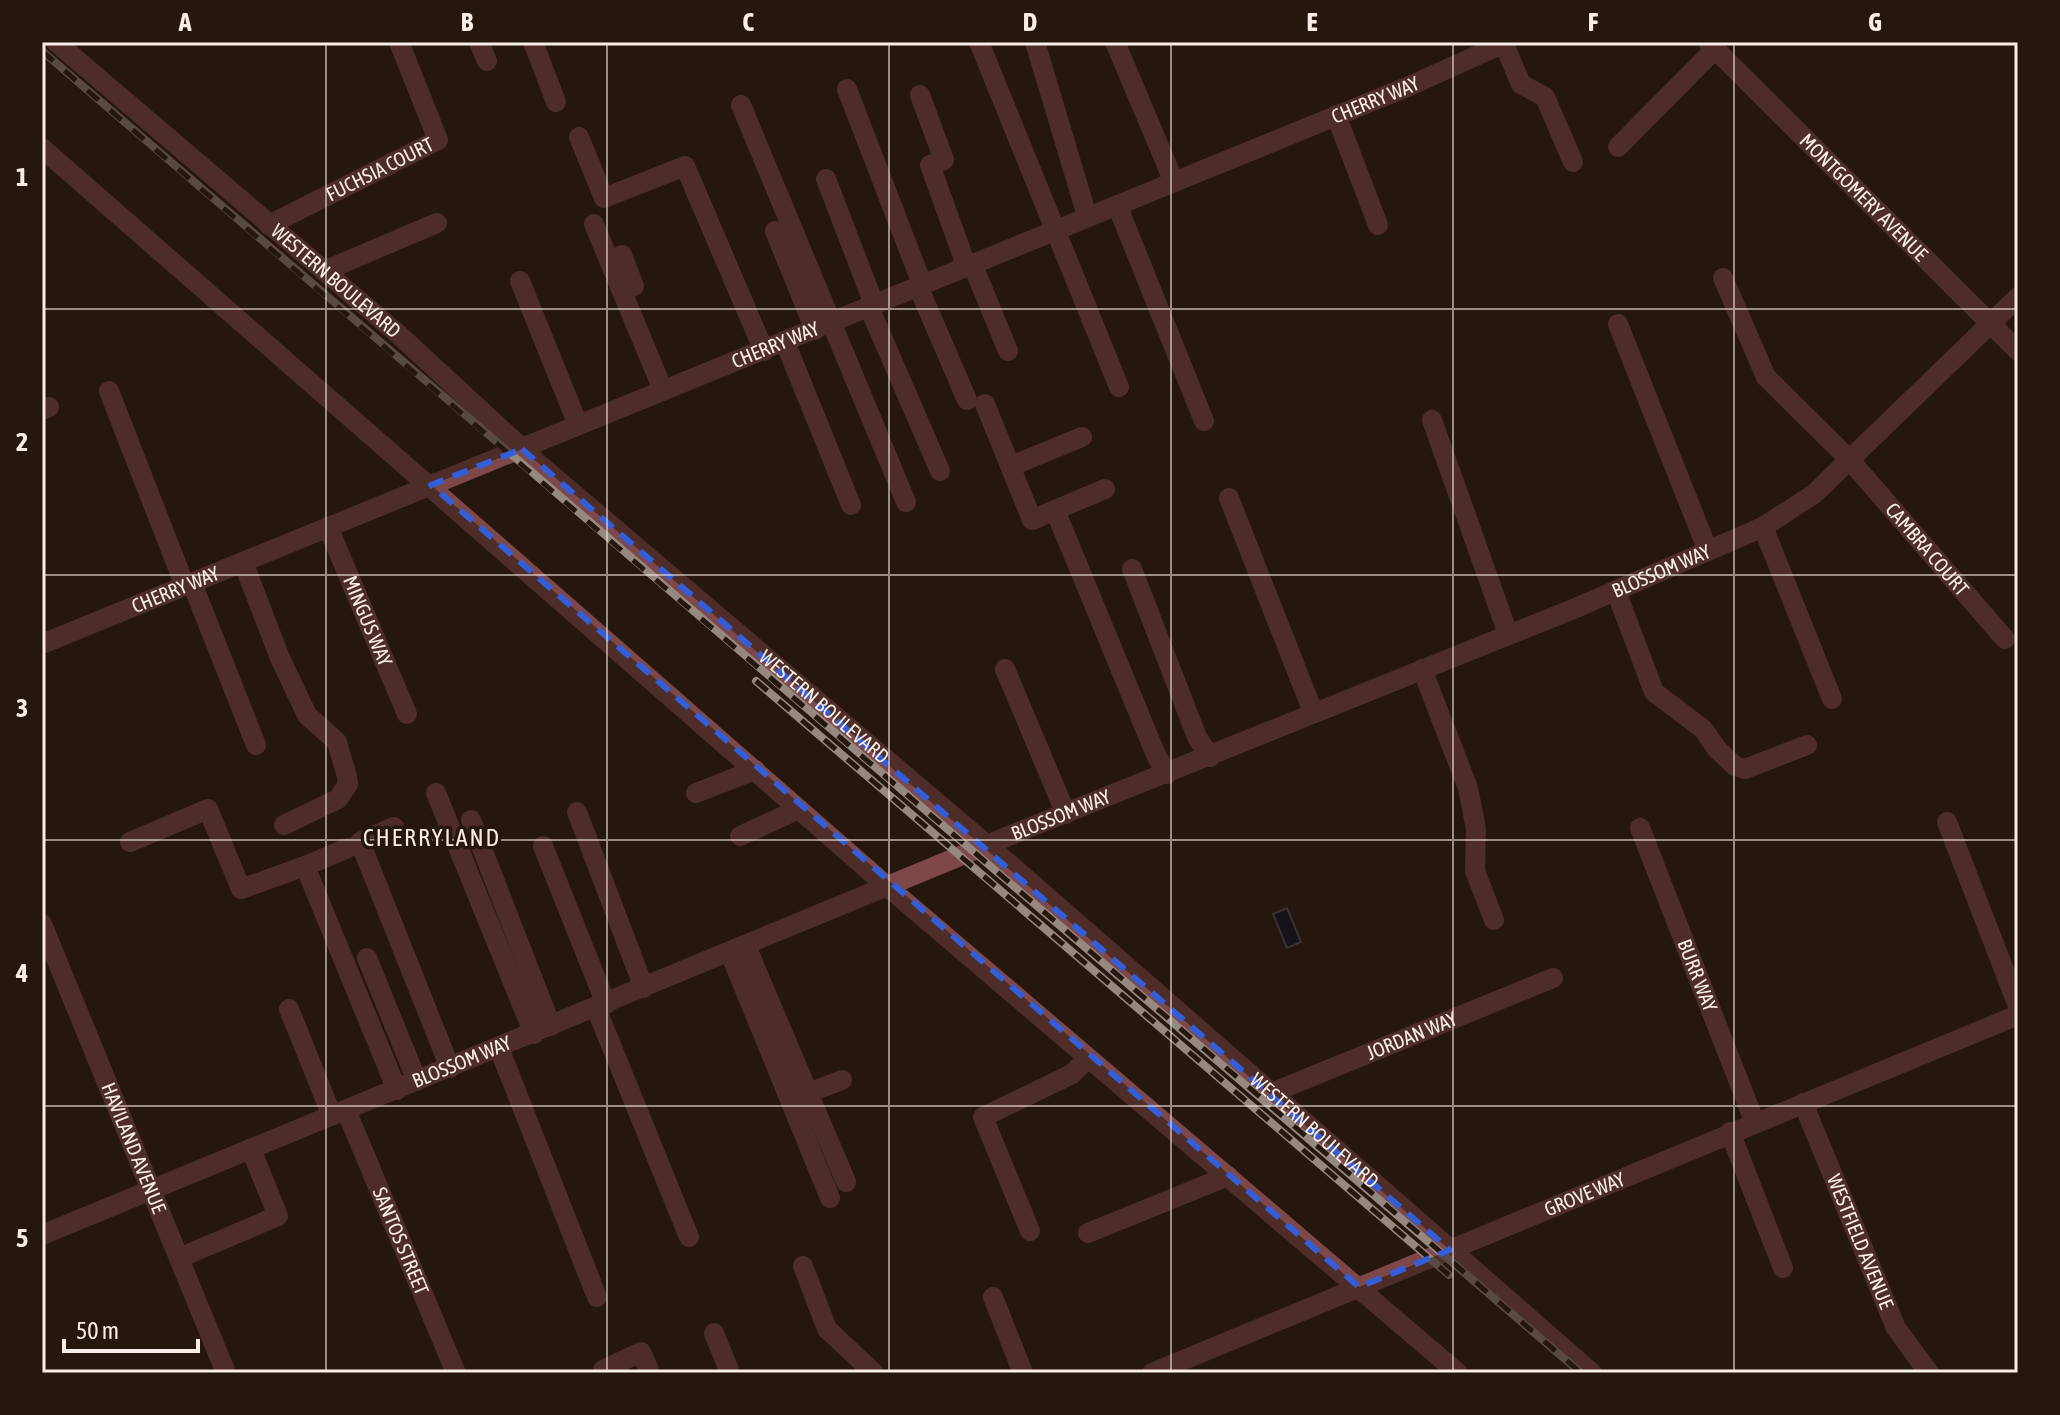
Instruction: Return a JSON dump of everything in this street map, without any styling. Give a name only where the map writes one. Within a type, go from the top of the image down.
[{"type":"street","name":"WESTERN BOULEVARD","points":[[56,42],[324,271],[522,449],[987,845],[1592,1373]]},
{"type":"street","name":"FUCHSIA COURT","points":[[269,225],[438,140],[399,42]]},
{"type":"street","points":[[533,42],[556,102]]},
{"type":"street","points":[[979,42],[1119,387]]},
{"type":"street","points":[[1035,42],[1087,216]]},
{"type":"street","points":[[1115,42],[1174,182]]},
{"type":"street","points":[[1506,43],[1521,84],[1545,97],[1573,162]]},
{"type":"street","name":"CHERRY WAY","points":[[42,644],[764,351],[1506,43]]},
{"type":"street","points":[[1618,147],[1712,46]]},
{"type":"street","name":"MONTGOMERY AVENUE","points":[[1712,46],[2018,351]]},
{"type":"street","points":[[847,89],[920,285],[976,402],[1011,466],[1032,520],[1105,489]]},
{"type":"street","points":[[920,95],[944,160],[930,165],[1008,351]]},
{"type":"street","points":[[741,105],[823,326]]},
{"type":"street","points":[[1336,115],[1378,225]]},
{"type":"street","points":[[579,137],[604,198],[685,166],[764,351]]},
{"type":"street","points":[[42,148],[889,888],[1458,1373]]},
{"type":"street","points":[[826,179],[872,305],[940,471]]},
{"type":"street","points":[[1117,205],[1204,421]]},
{"type":"street","points":[[324,271],[437,223]]},
{"type":"street","points":[[594,224],[669,388]]},
{"type":"street","points":[[775,231],[906,502]]},
{"type":"street","points":[[622,255],[669,388]]},
{"type":"street","name":"CAMBRA COURT","points":[[1723,278],[1759,368],[1849,459],[2005,639]]},
{"type":"street","points":[[520,281],[578,425]]},
{"type":"street","name":"BLOSSOM WAY","points":[[42,1235],[987,845],[1616,591],[1763,527],[1814,494],[2018,297]]},
{"type":"street","points":[[1618,324],[1708,551]]},
{"type":"street","points":[[785,342],[851,505]]},
{"type":"street","points":[[109,391],[256,745]]},
{"type":"street","points":[[1432,420],[1508,634]]},
{"type":"street","points":[[1011,466],[1082,437]]},
{"type":"street","points":[[1229,498],[1313,712]]},
{"type":"street","points":[[1055,510],[1156,755],[1167,774]]},
{"type":"street","name":"MINGUS WAY","points":[[328,527],[407,714]]},
{"type":"street","points":[[1763,527],[1832,699]]},
{"type":"street","points":[[243,562],[280,658],[307,715],[337,742],[347,777],[348,784],[338,799],[284,825]]},
{"type":"street","points":[[1132,569],[1197,737],[1210,757]]},
{"type":"street","points":[[1616,591],[1654,692],[1703,729],[1735,766],[1745,769],[1807,745]]},
{"type":"street","points":[[1005,669],[1066,814]]},
{"type":"street","points":[[1422,669],[1468,788],[1476,829],[1475,871],[1494,920]]},
{"type":"street","points":[[696,793],[755,770]]},
{"type":"street","points":[[436,793],[542,1030]]},
{"type":"street","points":[[130,842],[208,809],[241,889],[348,848]]},
{"type":"street","points":[[740,836],[799,809]]},
{"type":"street","points":[[577,812],[644,988]]},
{"type":"street","points":[[471,820],[542,1030]]},
{"type":"street","points":[[1947,822],[2018,1006]]},
{"type":"street","points":[[394,827],[360,842],[450,1068]]},
{"type":"street","name":"BURR WAY","points":[[1640,828],[1755,1123]]},
{"type":"street","points":[[543,846],[689,1237]]},
{"type":"street","points":[[305,866],[397,1090]]},
{"type":"street","name":"HAVILAND AVENUE","points":[[42,924],[226,1373]]},
{"type":"street","points":[[738,950],[808,1093],[846,1182]]},
{"type":"street","points":[[738,950],[830,1198]]},
{"type":"street","points":[[367,958],[417,1081]]},
{"type":"street","name":"JORDAN WAY","points":[[1269,1094],[1553,978]]},
{"type":"street","name":"SANTOS STREET","points":[[289,1009],[456,1373]]},
{"type":"street","name":"GROVE WAY","points":[[1152,1373],[2018,1015]]},
{"type":"street","points":[[499,1048],[597,1297]]},
{"type":"street","points":[[1030,1231],[983,1117],[1072,1074],[1088,1058]]},
{"type":"street","points":[[808,1093],[842,1080]]},
{"type":"street","name":"WESTFIELD AVENUE","points":[[1803,1103],[1896,1328],[1929,1373]]},
{"type":"street","points":[[1730,1132],[1783,1268]]},
{"type":"street","points":[[179,1258],[278,1216],[251,1149]]},
{"type":"street","points":[[1088,1233],[1228,1176]]},
{"type":"street","points":[[803,1266],[827,1329],[874,1373]]},
{"type":"street","points":[[993,1297],[1023,1373]]},
{"type":"street","points":[[714,1333],[730,1373]]},
{"type":"street","points":[[604,1373],[603,1370],[641,1352],[650,1373]]},
{"type":"highlighted area","points":[[522,449],[1450,1250],[1359,1287],[431,485]]},
{"type":"water","points":[[1287,908],[1301,942],[1287,948],[1273,914]]},
{"type":"railway","points":[[42,51],[1581,1373]]},
{"type":"railway","points":[[756,681],[1449,1275]]},
{"type":"district","name":"CHERRYLAND","points":[[432,838]]}]
